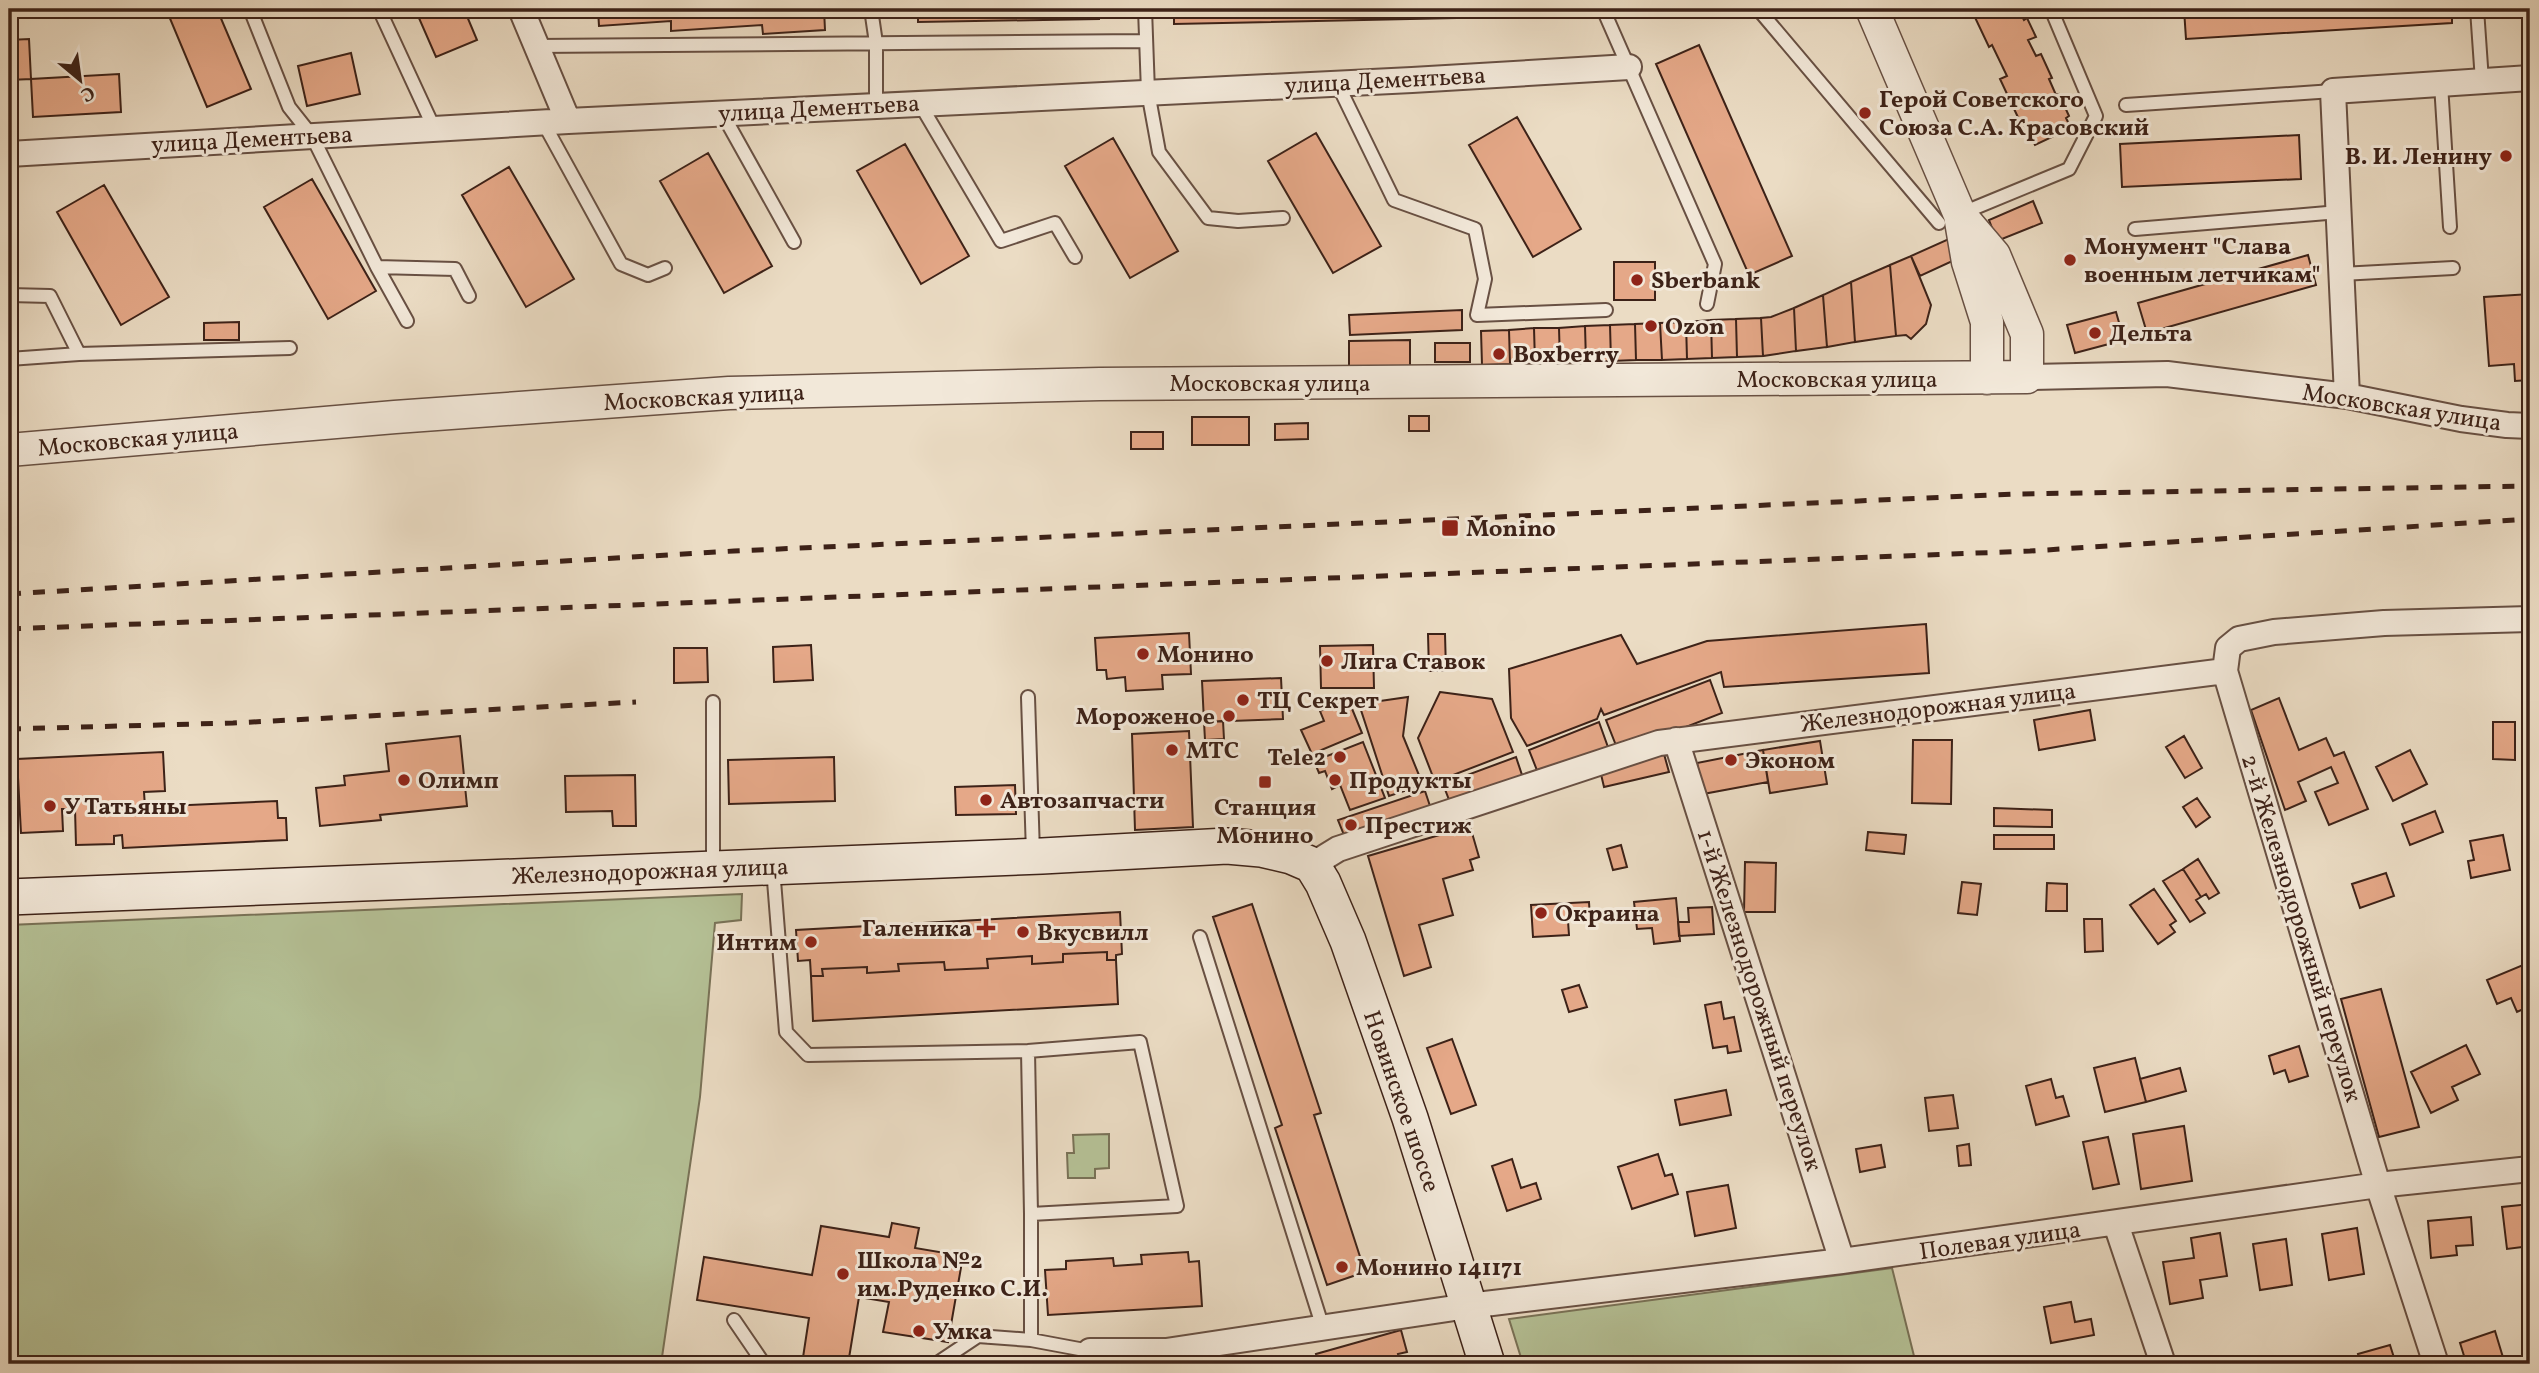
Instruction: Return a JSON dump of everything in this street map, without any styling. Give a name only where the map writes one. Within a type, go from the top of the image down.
[{"type":"main road","name":"Железнодорожная улица","points":[[9,897],[1033,857],[1227,846],[1314,857]]},
{"type":"main road","name":"Новинское шоссе","points":[[1314,857],[1348,941],[1410,1118],[1487,1364]]},
{"type":"street","points":[[521,9],[568,121]]},
{"type":"street","points":[[1872,9],[1949,219],[1968,262],[1987,322],[1987,378]]},
{"type":"street","name":"улица Дементьева","points":[[9,154],[543,122],[1629,67]]},
{"type":"street","points":[[2347,396],[2333,91],[2530,78]]},
{"type":"street","points":[[1949,219],[1994,255],[2027,334],[2027,377]]},
{"type":"street","name":"Московская улица","points":[[9,450],[382,418],[729,393],[1100,384],[1987,378],[2167,374],[2347,396],[2461,419],[2530,426]]},
{"type":"street","points":[[2225,671],[2228,648],[2239,639],[2274,632],[2384,623],[2530,619]]},
{"type":"street","name":"Железнодорожная улица","points":[[1314,857],[1605,760],[1676,740],[2225,671]]},
{"type":"street","name":"2-й Железнодорожный переулок","points":[[2225,671],[2378,1185],[2436,1364]]},
{"type":"street","name":"1-й Железнодорожный переулок","points":[[1676,740],[1842,1261]]},
{"type":"street","name":"Полевая улица","points":[[1090,1358],[1166,1351],[1468,1306],[1842,1261],[2378,1185],[2530,1169]]},
{"type":"street","points":[[2116,1224],[2163,1364]]},
{"type":"lane","points":[[250,9],[289,107],[312,136],[377,267],[407,320]]},
{"type":"lane","points":[[379,9],[434,128]]},
{"type":"lane","points":[[871,9],[876,43],[876,106]]},
{"type":"lane","points":[[1145,9],[1148,92],[1159,152],[1208,218],[1238,221],[1283,218]]},
{"type":"lane","points":[[1603,9],[1715,264],[1707,304]]},
{"type":"lane","points":[[1759,9],[1949,219],[2068,169],[2096,116],[2051,9]]},
{"type":"lane","points":[[2059,9],[2062,36]]},
{"type":"lane","points":[[2477,9],[2482,81]]},
{"type":"lane","points":[[536,46],[1146,41]]},
{"type":"lane","points":[[1337,83],[1394,200],[1475,229],[1485,279],[1477,315],[1606,310]]},
{"type":"lane","points":[[2441,84],[2450,227]]},
{"type":"lane","points":[[2126,105],[2333,91]]},
{"type":"lane","points":[[920,103],[1001,241],[1055,223],[1075,257]]},
{"type":"lane","points":[[722,113],[793,242]]},
{"type":"lane","points":[[543,122],[621,264],[648,275],[665,268]]},
{"type":"lane","points":[[2135,229],[2339,212]]},
{"type":"lane","points":[[377,267],[455,269],[469,296]]},
{"type":"lane","points":[[2342,274],[2453,268]]},
{"type":"lane","points":[[9,295],[50,296],[79,354]]},
{"type":"lane","points":[[9,359],[79,354],[290,348]]},
{"type":"lane","points":[[1028,697],[1033,857]]},
{"type":"lane","points":[[713,702],[713,869]]},
{"type":"lane","points":[[773,867],[786,1032],[808,1055],[1028,1051],[1140,1042],[1177,1206],[1031,1214]]},
{"type":"lane","points":[[1200,937],[1323,1328]]},
{"type":"lane","points":[[1028,1051],[1031,1340]]},
{"type":"lane","points":[[734,1320],[764,1364]]},
{"type":"lane","points":[[936,1364],[978,1336],[1031,1340],[1090,1358]]},
{"type":"green space","points":[[742,894],[741,920],[715,923],[700,1097],[661,1364],[9,1364],[9,925]]},
{"type":"green space","points":[[1109,1134],[1109,1168],[1095,1169],[1095,1178],[1068,1178],[1067,1153],[1074,1153],[1073,1135]]},
{"type":"green space","points":[[1892,1268],[1916,1364],[1523,1364],[1509,1319]]},
{"type":"building","points":[[166,9],[217,9],[251,89],[207,107]]},
{"type":"building","points":[[415,9],[464,9],[477,40],[436,57]]},
{"type":"building","points":[[598,9],[824,9],[825,30],[763,34],[762,25],[671,31],[671,21],[599,26]]},
{"type":"building","points":[[918,9],[1099,9],[1099,19],[918,22]]},
{"type":"building","points":[[1174,9],[1456,9],[1456,18],[1174,24]]},
{"type":"building","points":[[1971,9],[2018,9],[2024,20],[2027,18],[2036,37],[2028,40],[2036,56],[2041,54],[2056,95],[2059,94],[2069,116],[2066,118],[2071,128],[2035,145],[2026,126],[2023,128],[2000,79],[2007,76],[1992,45],[1989,47]]},
{"type":"building","points":[[2184,9],[2452,9],[2452,23],[2186,39]]},
{"type":"building","points":[[29,39],[31,79],[9,80],[9,40]]},
{"type":"building","points":[[1699,45],[1792,256],[1749,275],[1656,64]]},
{"type":"building","points":[[351,53],[360,94],[307,106],[298,66]]},
{"type":"building","points":[[119,74],[121,112],[33,117],[31,79]]},
{"type":"building","points":[[1517,117],[1581,229],[1533,257],[1469,145]]},
{"type":"building","points":[[1316,133],[1381,246],[1333,273],[1268,161]]},
{"type":"building","points":[[2299,135],[2301,179],[2122,187],[2120,144]]},
{"type":"building","points":[[1113,138],[1178,251],[1130,278],[1065,166]]},
{"type":"building","points":[[905,144],[969,256],[921,284],[857,171]]},
{"type":"building","points":[[708,153],[772,266],[724,293],[660,181]]},
{"type":"building","points":[[509,167],[574,279],[526,307],[462,195]]},
{"type":"building","points":[[312,179],[376,291],[328,319],[264,207]]},
{"type":"building","points":[[104,185],[169,297],[121,325],[57,212]]},
{"type":"building","points":[[2033,201],[2042,223],[1997,241],[1989,220]]},
{"type":"building","points":[[1951,238],[1959,258],[1920,276],[1911,256]]},
{"type":"building","points":[[2308,255],[2316,285],[2147,333],[2138,303]]},
{"type":"building","points":[[1911,256],[1931,305],[1926,324],[1911,339],[1906,335],[1896,336],[1890,265]]},
{"type":"building","points":[[1614,262],[1655,262],[1655,300],[1614,300]]},
{"type":"building","points":[[1890,265],[1896,336],[1855,342],[1851,282]]},
{"type":"building","points":[[1851,282],[1855,342],[1827,347],[1823,295]]},
{"type":"building","points":[[2530,294],[2530,380],[2515,381],[2514,364],[2489,366],[2484,297]]},
{"type":"building","points":[[1823,295],[1827,347],[1796,351],[1794,308]]},
{"type":"building","points":[[1794,308],[1796,351],[1763,356],[1761,318]]},
{"type":"building","points":[[1462,310],[1462,330],[1350,335],[1349,315]]},
{"type":"building","name":"Дельта","points":[[2116,312],[2124,340],[2075,353],[2067,325]]},
{"type":"building","points":[[1761,318],[1763,356],[1737,357],[1736,319]]},
{"type":"building","points":[[1736,319],[1737,357],[1712,358],[1711,320]]},
{"type":"building","points":[[1711,320],[1712,358],[1687,359],[1686,322]]},
{"type":"building","points":[[239,322],[239,340],[204,340],[204,323]]},
{"type":"building","points":[[1686,322],[1687,359],[1662,360],[1660,323]]},
{"type":"building","points":[[1660,323],[1662,360],[1636,360],[1635,324]]},
{"type":"building","points":[[1635,324],[1636,360],[1611,361],[1610,325]]},
{"type":"building","points":[[1610,325],[1611,361],[1586,362],[1585,326]]},
{"type":"building","points":[[1585,326],[1586,362],[1560,363],[1559,328]]},
{"type":"building","points":[[1534,328],[1559,328],[1560,363],[1535,363]]},
{"type":"building","points":[[1534,328],[1535,363],[1510,364],[1509,330]]},
{"type":"building","points":[[1509,330],[1510,364],[1482,365],[1481,331]]},
{"type":"building","points":[[1410,340],[1410,368],[1349,369],[1349,341]]},
{"type":"building","points":[[1435,343],[1470,343],[1470,362],[1435,362]]},
{"type":"building","points":[[1409,416],[1429,416],[1429,431],[1409,431]]},
{"type":"building","points":[[1192,417],[1249,417],[1249,445],[1192,445]]},
{"type":"building","points":[[1308,423],[1308,439],[1275,440],[1275,424]]},
{"type":"building","points":[[1131,432],[1163,432],[1163,449],[1131,449]]},
{"type":"building","points":[[1926,624],[1929,673],[1724,687],[1721,672],[1604,715],[1601,709],[1597,719],[1527,746],[1511,718],[1509,669],[1621,635],[1637,664],[1707,641]]},
{"type":"building","name":"Монино","points":[[1189,633],[1191,674],[1162,675],[1163,689],[1126,691],[1125,677],[1107,679],[1106,670],[1097,670],[1095,638]]},
{"type":"building","points":[[1428,634],[1445,634],[1446,671],[1429,671]]},
{"type":"building","points":[[2524,644],[2530,644],[2530,679],[2524,679]]},
{"type":"building","points":[[811,645],[813,680],[774,682],[773,647]]},
{"type":"building","points":[[1373,645],[1374,688],[1321,688],[1320,646]]},
{"type":"building","points":[[674,648],[707,648],[708,682],[674,683]]},
{"type":"building","name":"ТЦ Секрет","points":[[1281,678],[1283,719],[1204,722],[1202,681]]},
{"type":"building","points":[[1710,680],[1722,713],[1619,753],[1606,720]]},
{"type":"building","points":[[1440,692],[1492,699],[1513,752],[1435,782],[1418,738]]},
{"type":"building","points":[[1408,697],[1403,736],[1423,785],[1389,796],[1359,704]]},
{"type":"building","points":[[2279,698],[2299,750],[2326,738],[2334,756],[2344,752],[2368,809],[2329,825],[2315,792],[2338,783],[2331,767],[2298,782],[2306,801],[2285,810],[2251,710]]},
{"type":"building","points":[[1348,699],[1362,733],[1312,754],[1301,730],[1324,721],[1320,711]]},
{"type":"building","points":[[2090,710],[2095,740],[2039,750],[2034,720]]},
{"type":"building","points":[[1223,721],[1224,739],[1205,740],[1204,722]]},
{"type":"building","points":[[1599,722],[1609,750],[1540,778],[1529,750]]},
{"type":"building","points":[[2493,722],[2515,722],[2515,760],[2493,759]]},
{"type":"building","points":[[1189,731],[1193,827],[1135,830],[1132,734]]},
{"type":"building","name":"Олимп","points":[[460,736],[467,806],[380,815],[381,820],[320,826],[316,788],[345,785],[344,776],[389,771],[386,744]]},
{"type":"building","points":[[2184,736],[2202,768],[2185,778],[2166,747]]},
{"type":"building","points":[[1913,740],[1952,740],[1951,804],[1912,803]]},
{"type":"building","points":[[1820,741],[1827,784],[1770,793],[1763,750]]},
{"type":"building","points":[[1363,742],[1385,798],[1350,810],[1340,785],[1332,789],[1325,771],[1319,773],[1314,761]]},
{"type":"building","points":[[1763,750],[1768,782],[1703,794],[1697,763]]},
{"type":"building","points":[[2410,750],[2427,784],[2393,801],[2376,767]]},
{"type":"building","points":[[163,752],[165,791],[144,792],[145,807],[277,801],[278,818],[286,818],[287,840],[123,848],[122,835],[114,836],[114,844],[76,845],[75,809],[62,809],[63,831],[21,833],[17,759]]},
{"type":"building","points":[[1664,754],[1669,772],[1604,787],[1600,770]]},
{"type":"building","points":[[834,757],[835,801],[729,804],[728,760]]},
{"type":"building","points":[[1516,757],[1523,778],[1451,805],[1443,784]]},
{"type":"building","points":[[635,775],[636,826],[613,826],[612,811],[566,812],[565,776]]},
{"type":"building","name":"Автозапчасти","points":[[1015,785],[1016,814],[956,815],[955,787]]},
{"type":"building","points":[[1425,791],[1432,812],[1346,840],[1338,820]]},
{"type":"building","points":[[2197,798],[2210,817],[2196,827],[2183,807]]},
{"type":"building","points":[[1994,808],[2052,810],[2052,827],[1994,826]]},
{"type":"building","points":[[2435,811],[2443,832],[2410,845],[2402,824]]},
{"type":"building","points":[[1470,826],[1479,857],[1470,860],[1473,870],[1443,879],[1453,915],[1419,925],[1431,967],[1404,976],[1368,856]]},
{"type":"building","points":[[1868,832],[1906,835],[1904,854],[1866,850]]},
{"type":"building","points":[[1994,835],[2054,835],[2054,849],[1994,849]]},
{"type":"building","points":[[2503,835],[2510,870],[2471,878],[2468,861],[2474,860],[2470,841]]},
{"type":"building","points":[[1621,845],[1627,867],[1613,870],[1607,849]]},
{"type":"building","points":[[2198,859],[2219,893],[2209,899],[2206,894],[2201,897],[2183,869]]},
{"type":"building","points":[[1745,862],[1776,863],[1775,912],[1744,912]]},
{"type":"building","points":[[2183,869],[2201,897],[2196,900],[2205,913],[2190,922],[2163,881]]},
{"type":"building","points":[[2386,873],[2394,896],[2360,908],[2352,884]]},
{"type":"building","points":[[1962,882],[1981,884],[1977,915],[1958,913]]},
{"type":"building","points":[[2047,883],[2067,884],[2067,911],[2046,911]]},
{"type":"building","points":[[2154,889],[2176,921],[2170,925],[2175,932],[2158,944],[2130,905]]},
{"type":"building","points":[[1676,898],[1680,941],[1654,944],[1652,928],[1637,929],[1634,902]]},
{"type":"building","points":[[1589,902],[1590,919],[1568,921],[1569,935],[1533,937],[1531,905]]},
{"type":"building","points":[[1252,904],[1321,1113],[1314,1115],[1365,1272],[1327,1285],[1275,1128],[1282,1125],[1213,917]]},
{"type":"building","points":[[1712,907],[1714,934],[1679,936],[1678,922],[1689,922],[1688,908]]},
{"type":"building","points":[[1120,912],[1122,954],[1116,955],[1116,960],[1107,960],[1107,952],[1063,954],[1063,962],[1032,964],[1032,956],[987,959],[988,968],[945,970],[944,962],[898,964],[899,971],[867,973],[867,967],[822,969],[823,976],[811,976],[810,960],[798,961],[796,930]]},
{"type":"building","points":[[2084,919],[2102,919],[2103,951],[2085,952]]},
{"type":"building","points":[[1107,952],[1107,960],[1116,960],[1118,1004],[813,1021],[811,976],[823,976],[822,969],[867,967],[867,973],[899,971],[898,964],[944,962],[945,970],[988,968],[987,959],[1032,956],[1032,964],[1063,962],[1063,954]]},
{"type":"building","points":[[2523,965],[2530,983],[2530,1006],[2517,1012],[2511,998],[2497,1004],[2487,980]]},
{"type":"building","points":[[1579,985],[1587,1007],[1569,1012],[1562,990]]},
{"type":"building","points":[[2381,989],[2419,1127],[2379,1137],[2341,999]]},
{"type":"building","points":[[1721,1002],[1724,1019],[1734,1017],[1741,1051],[1728,1053],[1727,1046],[1713,1048],[1705,1005]]},
{"type":"building","points":[[1452,1039],[1476,1105],[1451,1114],[1427,1048]]},
{"type":"building","points":[[2466,1045],[2480,1074],[2452,1087],[2458,1100],[2431,1113],[2411,1072]]},
{"type":"building","points":[[2299,1046],[2308,1076],[2289,1082],[2285,1070],[2274,1074],[2269,1056]]},
{"type":"building","points":[[2135,1058],[2146,1102],[2105,1112],[2094,1068]]},
{"type":"building","points":[[2180,1068],[2186,1091],[2146,1102],[2140,1079]]},
{"type":"building","points":[[2051,1079],[2056,1098],[2063,1096],[2069,1116],[2036,1125],[2026,1086]]},
{"type":"building","points":[[1726,1090],[1731,1115],[1680,1125],[1675,1100]]},
{"type":"building","points":[[1953,1095],[1958,1128],[1929,1131],[1925,1098]]},
{"type":"building","points":[[2184,1126],[2192,1181],[2141,1189],[2133,1134]]},
{"type":"building","points":[[2108,1137],[2119,1184],[2093,1189],[2083,1142]]},
{"type":"building","points":[[1969,1144],[1971,1165],[1959,1166],[1957,1146]]},
{"type":"building","points":[[1881,1145],[1885,1167],[1860,1172],[1856,1149]]},
{"type":"building","points":[[1658,1154],[1665,1176],[1672,1174],[1678,1194],[1632,1209],[1618,1167]]},
{"type":"building","points":[[1512,1159],[1521,1188],[1536,1183],[1541,1199],[1507,1211],[1492,1166]]},
{"type":"building","points":[[1728,1185],[1736,1228],[1695,1236],[1687,1192]]},
{"type":"building","points":[[2530,1204],[2530,1246],[2507,1249],[2502,1207]]},
{"type":"building","points":[[2471,1217],[2473,1245],[2456,1246],[2457,1255],[2431,1258],[2428,1221]]},
{"type":"building","points":[[892,1223],[919,1228],[915,1248],[963,1256],[948,1342],[883,1332],[889,1302],[859,1297],[849,1358],[879,1364],[802,1364],[809,1318],[697,1300],[704,1257],[812,1275],[821,1226],[889,1237]]},
{"type":"building","points":[[2357,1228],[2364,1274],[2329,1280],[2322,1234]]},
{"type":"building","points":[[2220,1233],[2227,1276],[2200,1280],[2203,1298],[2170,1304],[2163,1262],[2194,1258],[2191,1238]]},
{"type":"building","points":[[2286,1239],[2292,1285],[2260,1290],[2253,1244]]},
{"type":"building","points":[[1188,1252],[1189,1262],[1199,1261],[1202,1306],[1048,1315],[1045,1270],[1066,1269],[1066,1261],[1113,1258],[1114,1266],[1142,1264],[1141,1255]]},
{"type":"building","points":[[2071,1302],[2075,1322],[2091,1319],[2094,1335],[2051,1343],[2044,1307]]},
{"type":"building","points":[[1401,1330],[1407,1352],[1398,1354],[1401,1364],[1319,1364],[1316,1354]]},
{"type":"building","points":[[2495,1331],[2505,1364],[2474,1364],[2471,1357],[2465,1359],[2460,1343]]},
{"type":"building","points":[[2390,1345],[2396,1364],[2361,1364],[2358,1354]]},
{"type":"railway","points":[[9,594],[734,551],[2015,494],[2530,486]]},
{"type":"railway","points":[[9,629],[2030,551],[2530,519]]},
{"type":"railway","points":[[9,729],[233,723],[636,702]]},
{"type":"place","name":"Герой Советского Союза С.А. Красовский","points":[[1865,113]]},
{"type":"place","name":"В. И. Ленину","points":[[2506,156]]},
{"type":"place","name":"Монумент \"Слава военным летчикам\"","points":[[2070,260]]},
{"type":"place","name":"Sberbank","points":[[1637,280]]},
{"type":"place","name":"Ozon","points":[[1651,326]]},
{"type":"place","name":"Дельта","points":[[2095,333]]},
{"type":"place","name":"Boxberry","points":[[1499,354]]},
{"type":"place","name":"Monino","points":[[1450,528]]},
{"type":"place","name":"Монино","points":[[1143,654]]},
{"type":"place","name":"Лига Ставок","points":[[1327,661]]},
{"type":"place","name":"ТЦ Секрет","points":[[1243,700]]},
{"type":"place","name":"Мороженое","points":[[1229,716]]},
{"type":"place","name":"МТС","points":[[1172,750]]},
{"type":"place","name":"Tele2","points":[[1340,757]]},
{"type":"place","name":"Эконом","points":[[1731,760]]},
{"type":"place","name":"Олимп","points":[[404,780]]},
{"type":"place","name":"Продукты","points":[[1335,780]]},
{"type":"place","name":"Станция Монино","points":[[1265,782]]},
{"type":"place","name":"Автозапчасти","points":[[986,800]]},
{"type":"place","name":"У Татьяны","points":[[50,806]]},
{"type":"place","name":"Престиж","points":[[1351,825]]},
{"type":"place","name":"Окраина","points":[[1541,913]]},
{"type":"place","name":"Галеника","points":[[986,928]]},
{"type":"place","name":"Вкусвилл","points":[[1023,932]]},
{"type":"place","name":"Интим","points":[[811,942]]},
{"type":"place","name":"Монино 141171","points":[[1342,1267]]},
{"type":"place","name":"Школа №2 им.Руденко С.И.","points":[[843,1274]]},
{"type":"place","name":"Умка","points":[[919,1331]]}]
